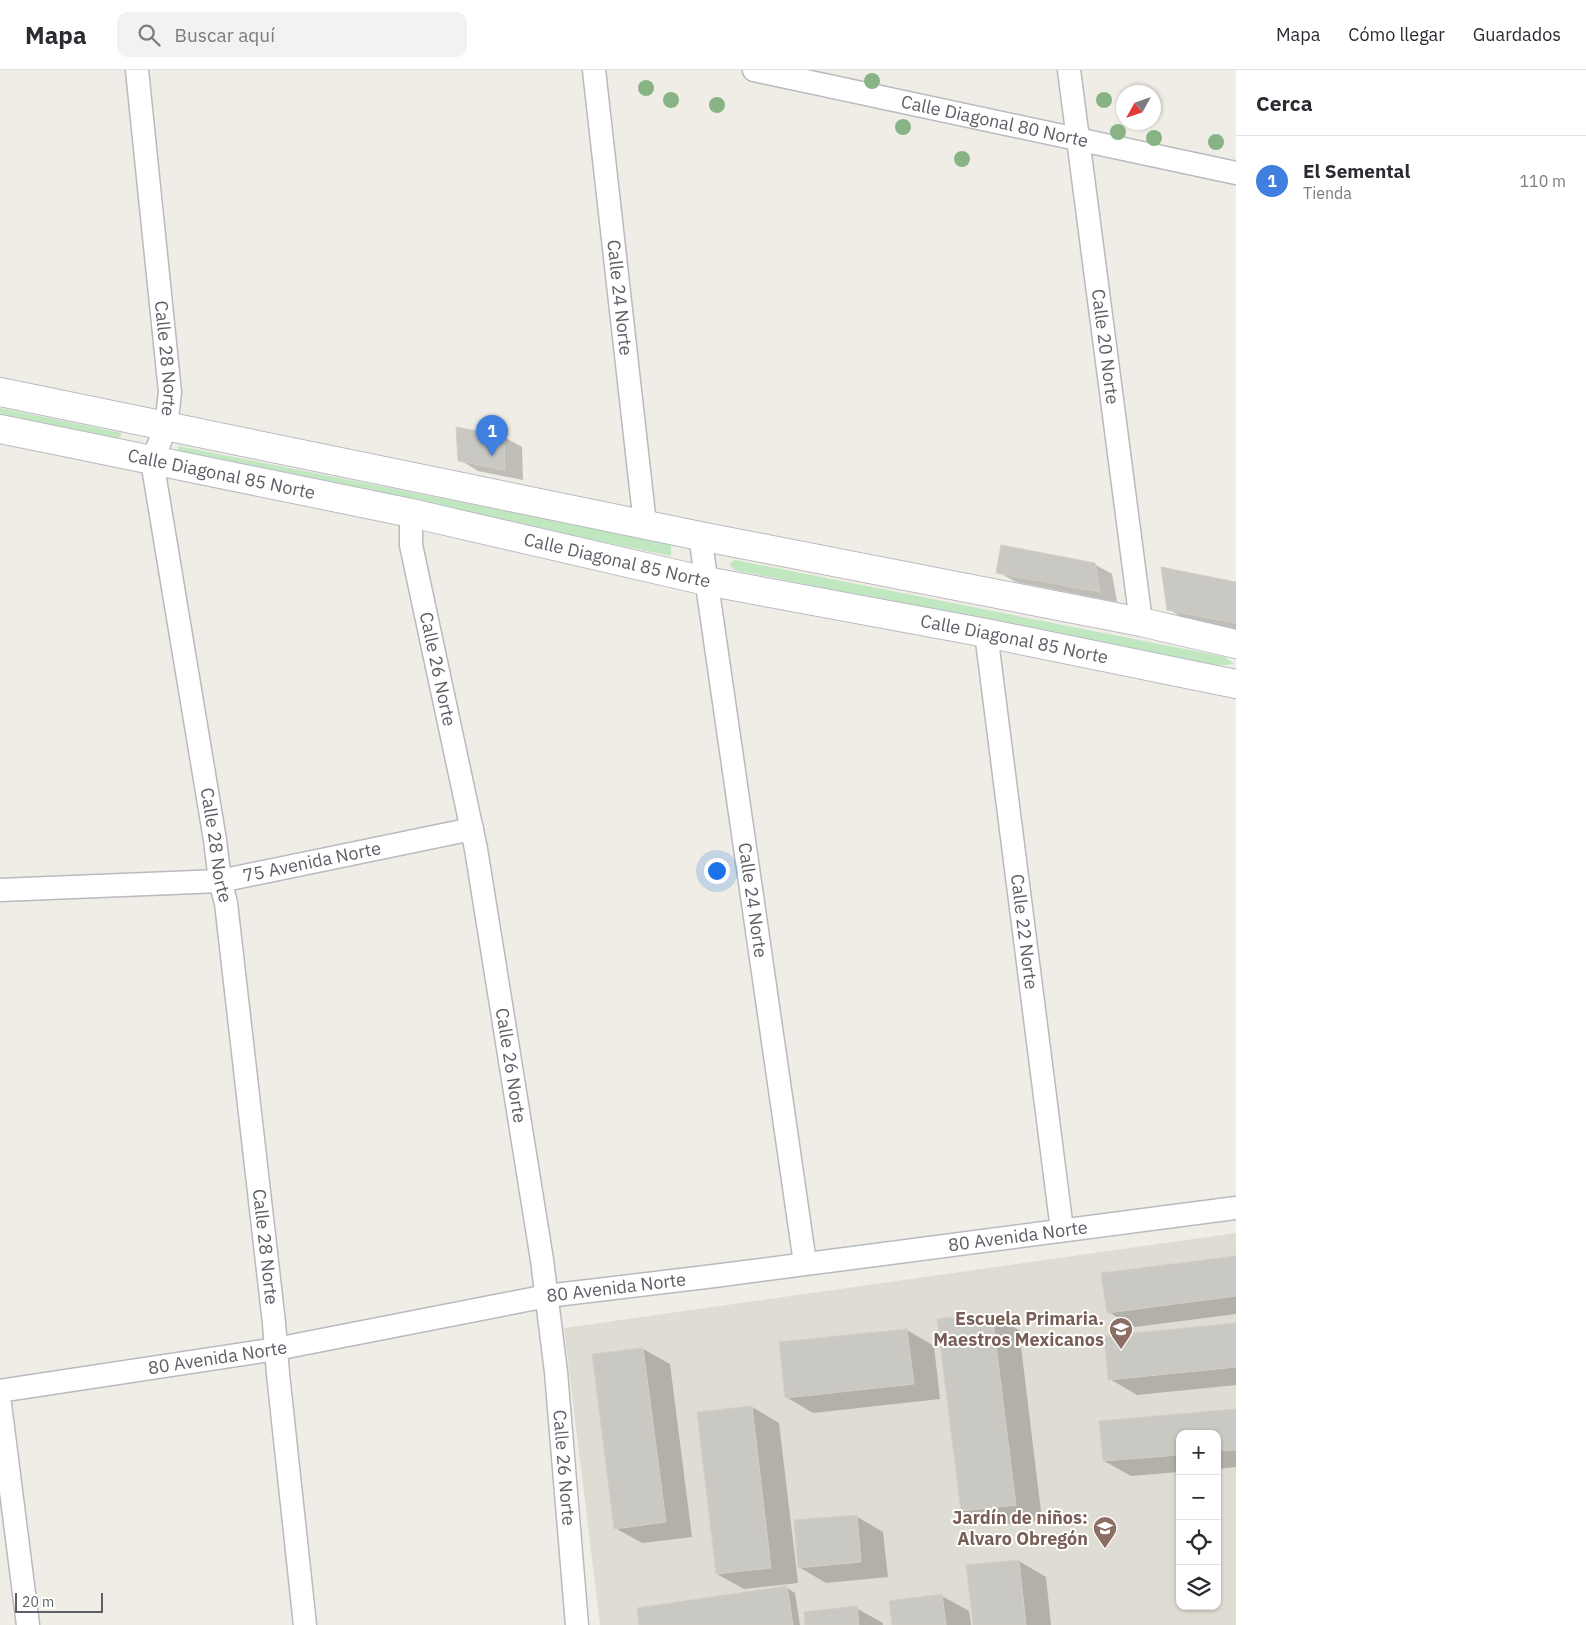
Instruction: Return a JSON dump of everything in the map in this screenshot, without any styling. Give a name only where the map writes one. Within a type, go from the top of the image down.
[{"type":"main road","name":"Calle Diagonal 85 Norte","points":[[0,392],[700,536],[1141,622],[1236,644]]},
{"type":"main road","name":"Calle Diagonal 85 Norte","points":[[0,429],[412,513],[706,581],[986,633],[1236,684]]},
{"type":"street","name":"Calle 28 Norte","points":[[137,70],[170,392],[166,427],[152,461],[215,840],[220,881],[226,903],[305,1625]]},
{"type":"street","name":"Calle 24 Norte","points":[[594,70],[645,524]]},
{"type":"street","name":"Calle Diagonal 80 Norte","points":[[754,70],[1236,173]]},
{"type":"street","name":"Calle 20 Norte","points":[[1069,70],[1141,622]]},
{"type":"street","name":"Calle 26 Norte","points":[[412,513],[411,545],[481,878],[542,1260],[556,1372],[577,1625]]},
{"type":"street","name":"Calle 24 Norte","points":[[700,536],[805,1263]]},
{"type":"street","name":"Calle 22 Norte","points":[[986,633],[1062,1230]]},
{"type":"street","name":"75 Avenida Norte","points":[[0,890],[220,881],[472,829]]},
{"type":"street","name":"80 Avenida Norte","points":[[0,1391],[276,1350],[547,1296],[1236,1208]]},
{"type":"street","points":[[0,1404],[28,1625]]},
{"type":"shaded area","points":[[1236,1233],[1236,1625],[600,1625],[564,1328]]},
{"type":"green space","points":[[0,408],[122,433],[118,439],[0,416]]},
{"type":"green space","points":[[178,446],[671,544],[671,556],[178,455]]},
{"type":"green space","points":[[735,560],[1225,657],[1234,664],[1215,666],[734,570],[729,564]]},
{"type":"building","points":[[456,427],[504,436],[505,470],[458,461]]},
{"type":"building","points":[[1001,545],[1095,563],[1100,592],[996,573]]},
{"type":"building","points":[[1161,567],[1236,582],[1236,623],[1167,610]]},
{"type":"building","points":[[1236,1256],[1236,1296],[1107,1313],[1101,1273]]},
{"type":"building","points":[[992,1313],[1016,1505],[961,1511],[937,1319]]},
{"type":"building","points":[[1236,1323],[1236,1367],[1108,1380],[1104,1336]]},
{"type":"building","points":[[907,1329],[914,1384],[785,1398],[779,1342]]},
{"type":"building","points":[[643,1348],[666,1522],[614,1529],[592,1354]]},
{"type":"building","points":[[752,1406],[771,1568],[716,1574],[697,1412]]},
{"type":"building","points":[[1236,1409],[1236,1450],[1221,1451],[1221,1430],[1176,1430],[1176,1455],[1103,1461],[1099,1421]]},
{"type":"building","points":[[857,1515],[861,1562],[798,1568],[794,1520]]},
{"type":"building","points":[[1019,1560],[1026,1625],[973,1625],[966,1565]]},
{"type":"building","points":[[787,1586],[793,1625],[639,1625],[637,1608]]},
{"type":"building","points":[[942,1594],[946,1625],[892,1625],[889,1601]]},
{"type":"building","points":[[857,1606],[859,1625],[805,1625],[804,1612]]},
{"type":"place","name":"El Semental","points":[[492,456]]},
{"type":"place","name":"Escuela Primaria. Maestros Mexicanos","points":[[1121,1350]]},
{"type":"place","name":"Jardín de niños: Alvaro Obregón","points":[[1105,1549]]}]
